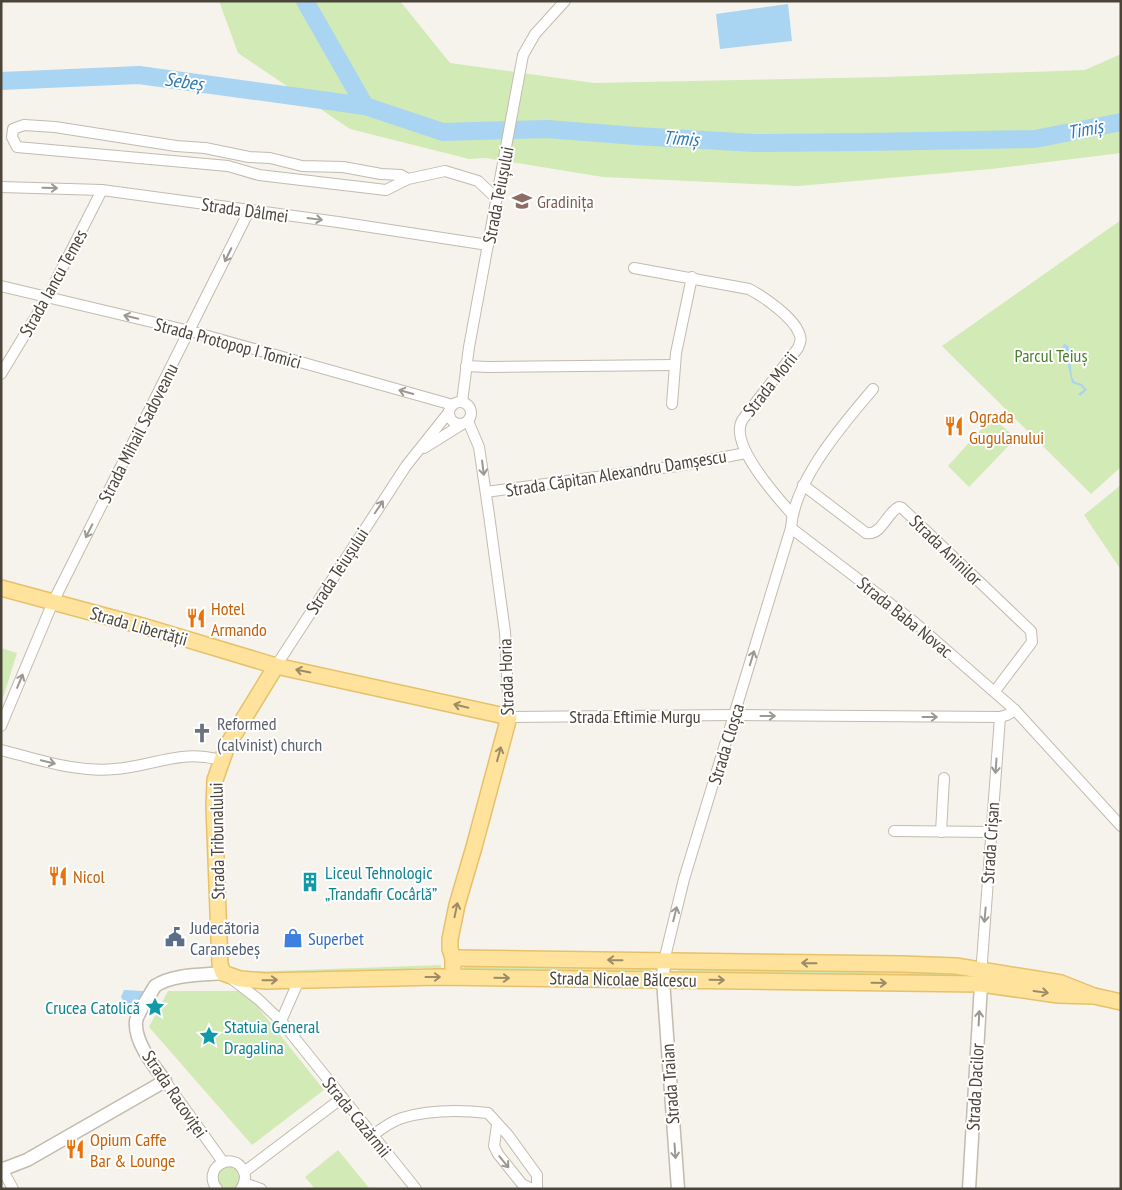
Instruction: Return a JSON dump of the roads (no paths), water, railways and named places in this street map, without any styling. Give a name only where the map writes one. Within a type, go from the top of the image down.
[{"type":"main road","name":"Strada Libertății","points":[[1,588],[276,666]]},
{"type":"main road","name":"Strada Eftimie Murgu","points":[[276,666],[509,717]]},
{"type":"main road","name":"Strada Tribunalului","points":[[223,973],[220,964],[215,780],[221,760],[235,731],[276,666]]},
{"type":"main road","name":"Strada Horia","points":[[453,977],[450,939],[457,905],[509,717]]},
{"type":"main road","name":"Strada Nicolae Bălcescu","points":[[453,958],[902,964],[956,966],[981,977]]},
{"type":"main road","name":"Strada Nicolae Bălcescu","points":[[223,973],[240,979],[252,980],[453,977],[663,980],[981,977],[1061,983],[1094,996],[1121,1002]]},
{"type":"street","name":"Strada Teiușului","points":[[276,666],[364,529],[417,453],[454,407],[466,366],[519,76],[527,46],[550,16],[565,1]]},
{"type":"street","points":[[408,179],[402,175],[381,174],[343,167],[302,166],[270,158],[249,157],[205,148],[176,146],[55,127],[24,126],[13,129],[12,137],[17,147],[228,166],[259,175],[386,190],[408,179],[446,171],[478,181],[497,199]]},
{"type":"street","name":"Strada Dâlmei","points":[[1,187],[102,190],[338,222],[488,245]]},
{"type":"street","name":"Strada Iancu Temes","points":[[1,374],[47,298],[102,190]]},
{"type":"street","name":"Strada Mihail Sadoveanu","points":[[1,726],[53,602],[249,211]]},
{"type":"street","name":"Strada Morii","points":[[634,268],[692,277],[748,289],[763,296],[793,323],[799,332],[801,342],[798,348],[740,423],[740,432],[746,453],[792,514]]},
{"type":"street","points":[[672,404],[675,365],[692,277]]},
{"type":"street","name":"Strada Protopop I Tomici","points":[[1,286],[190,331],[454,407]]},
{"type":"street","points":[[466,366],[675,365]]},
{"type":"street","points":[[791,528],[792,514],[803,485],[834,438],[873,389]]},
{"type":"street","points":[[454,407],[470,408],[471,415],[464,423],[452,421],[454,407]]},
{"type":"street","name":"Strada Teiușului","points":[[417,453],[464,423]]},
{"type":"street","name":"Strada Horia","points":[[464,423],[479,447],[486,492],[505,632],[509,717]]},
{"type":"street","name":"Strada Căpitan Alexandru Damșescu","points":[[486,492],[669,467],[746,453]]},
{"type":"street","name":"Strada Aninilor","points":[[803,485],[866,533],[872,534],[876,532],[894,509],[902,508],[1031,631],[1032,642],[995,691]]},
{"type":"street","name":"Strada Baba Novac","points":[[791,528],[913,621],[995,691],[1015,710],[1121,826]]},
{"type":"street","name":"Strada Cloșca","points":[[664,961],[684,879],[791,528]]},
{"type":"street","points":[[1000,717],[1007,716],[1015,710]]},
{"type":"street","name":"Strada Eftimie Murgu","points":[[509,717],[734,715],[1000,717]]},
{"type":"street","name":"Strada Crișan","points":[[981,977],[1000,717]]},
{"type":"street","points":[[1,750],[60,765],[99,770],[129,767],[177,756],[194,756],[221,760]]},
{"type":"street","points":[[941,832],[944,778]]},
{"type":"street","points":[[894,831],[991,832]]},
{"type":"street","name":"Strada Traian","points":[[664,961],[663,980],[678,1189]]},
{"type":"street","name":"Strada Nicolae Bălcescu","points":[[136,1021],[155,986],[168,980],[223,973]]},
{"type":"street","name":"Strada Cazărmii","points":[[223,973],[258,999],[281,1021],[416,1189]]},
{"type":"street","name":"Strada Dacilor","points":[[969,1189],[981,977]]},
{"type":"street","points":[[281,1021],[299,980]]},
{"type":"street","name":"Strada Racoviței","points":[[136,1021],[140,1041],[149,1059],[223,1162],[233,1162],[242,1168],[243,1181],[261,1189]]},
{"type":"street","points":[[13,1189],[2,1169],[27,1160],[165,1082]]},
{"type":"street","points":[[243,1181],[342,1098]]},
{"type":"street","points":[[372,1136],[401,1118],[432,1113],[488,1113],[508,1135],[537,1175],[538,1189]]},
{"type":"street","points":[[497,1125],[494,1146],[498,1154],[522,1184],[532,1189]]},
{"type":"street","points":[[217,1189],[213,1182],[213,1173],[215,1168],[223,1162]]},
{"type":"water","points":[[788,4],[792,41],[720,49],[716,14]]},
{"type":"water","points":[[1064,344],[1069,348],[1072,377],[1075,382],[1082,384],[1087,390],[1080,396],[1078,394],[1084,390],[1081,386],[1072,383],[1066,356],[1062,348]]},
{"type":"water","points":[[124,990],[144,991],[146,996],[134,1016],[130,1016],[123,1007],[125,1003],[121,997]]},
{"type":"waterway","name":"Timiș","points":[[305,1],[365,106]]},
{"type":"waterway","name":"Timiș","points":[[1,81],[139,75],[365,106],[443,132],[547,129],[755,143],[867,142],[1035,139],[1121,122]]},
{"type":"place","name":"Gradinița","points":[[522,201]]},
{"type":"place","name":"Ograda Gugulanului","points":[[954,426]]},
{"type":"place","name":"Hotel Armando","points":[[196,618]]},
{"type":"place","name":"Reformed (calvinist) church","points":[[202,733]]},
{"type":"place","name":"Nicol","points":[[58,876]]},
{"type":"place","name":"Liceul Tehnologic „Trandafir Cocârlă”","points":[[310,882]]},
{"type":"place","name":"Judecătoria Caransebeș","points":[[175,937]]},
{"type":"place","name":"Superbet","points":[[293,938]]},
{"type":"place","name":"Crucea Catolică","points":[[155,1007]]},
{"type":"place","name":"Statuia General Dragalina","points":[[209,1036]]},
{"type":"place","name":"Opium Caffe Bar & Lounge","points":[[75,1149]]},
{"type":"water label","name":"Sebeș","points":[[184,81]]},
{"type":"park label","name":"Parcul Teiuș","points":[[1051,355]]}]
